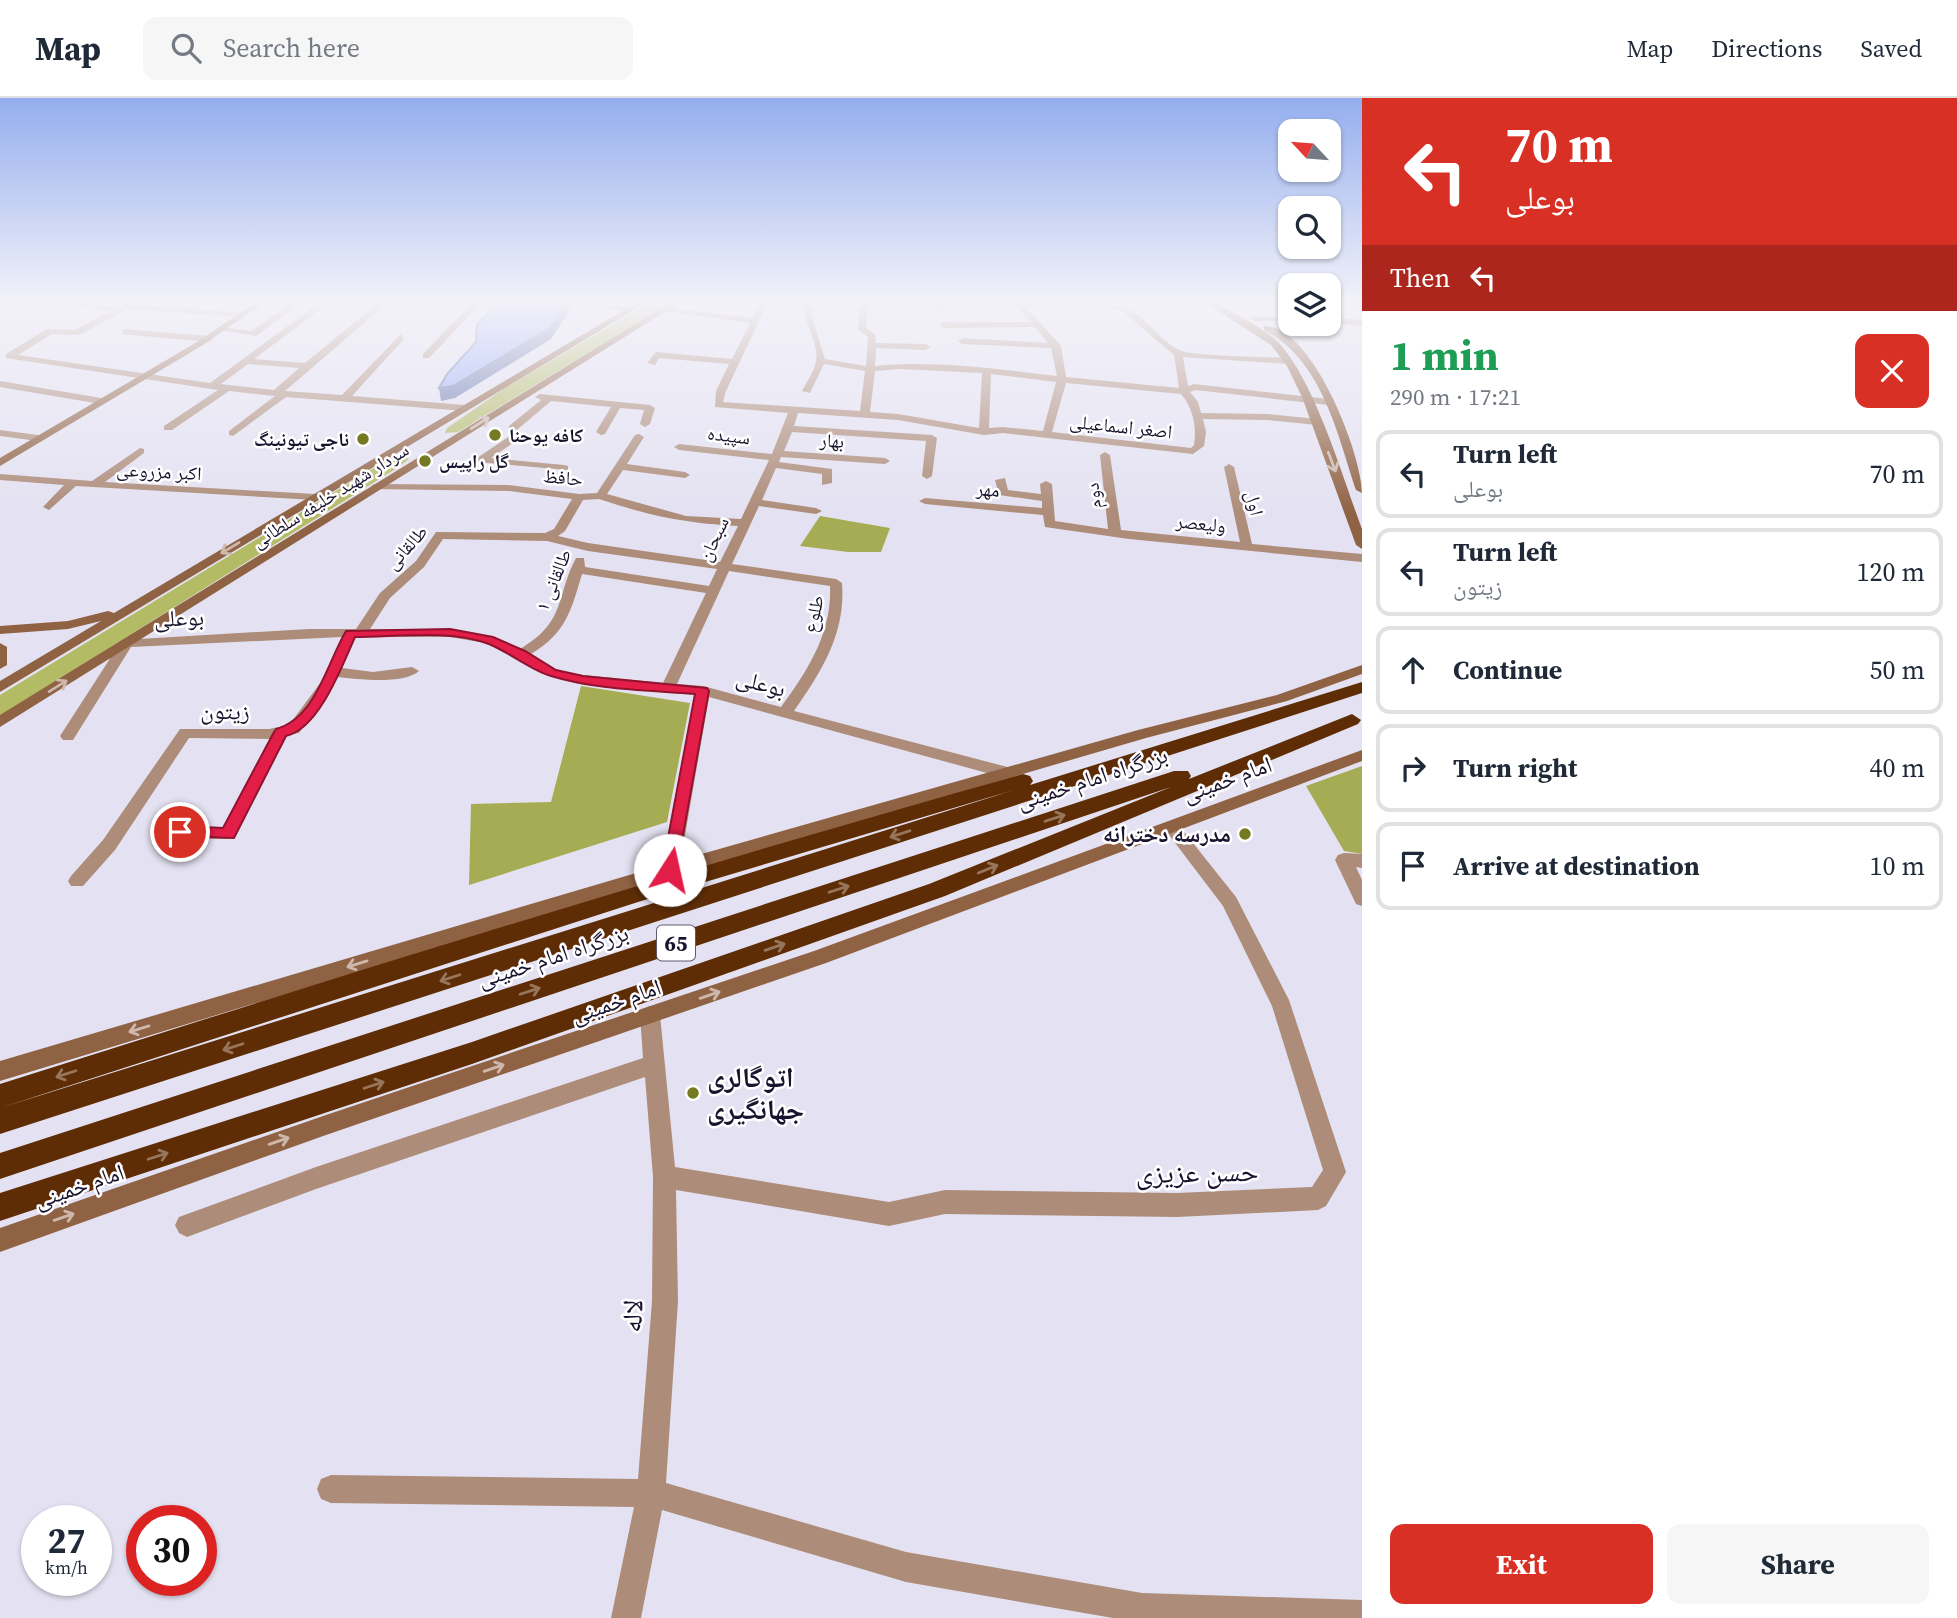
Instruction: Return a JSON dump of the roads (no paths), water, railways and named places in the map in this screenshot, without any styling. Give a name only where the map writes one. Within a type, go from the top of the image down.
[{"type":"highway","name":"بزرگراه امام خمینی","points":[[0,1121],[1362,687]]},
{"type":"highway","points":[[0,1096],[458,948],[837,832],[1309,704]]},
{"type":"highway","name":"بزرگراه امام خمینی","points":[[0,1166],[1357,718]]},
{"type":"highway","points":[[0,1207],[472,1053],[937,890],[1357,718]]},
{"type":"main road","points":[[0,463],[154,371]]},
{"type":"main road","name":"سردار شهید خلیفه سلطانی","points":[[0,687],[528,371]]},
{"type":"main road","name":"سردار شهید خلیفه سلطانی","points":[[0,722],[566,371]]},
{"type":"main road","points":[[1293,371],[1317,422],[1362,545]]},
{"type":"main road","points":[[1313,371],[1329,402],[1362,489]]},
{"type":"main road","points":[[436,425],[437,436],[459,436]]},
{"type":"main road","points":[[384,455],[402,451],[415,452],[417,457],[408,467]]},
{"type":"main road","points":[[0,630],[68,625],[125,611]]},
{"type":"main road","points":[[0,647],[0,665]]},
{"type":"main road","points":[[0,1071],[670,870],[1282,698],[1362,668]]},
{"type":"main road","name":"امام خمینی","points":[[0,1240],[819,957],[1362,755]]},
{"type":"street","points":[[111,371],[281,394],[465,408]]},
{"type":"street","points":[[212,386],[232,371]]},
{"type":"street","points":[[233,433],[281,394],[302,371]]},
{"type":"street","points":[[344,399],[370,371]]},
{"type":"street","name":"اصغر اسماعیلی","points":[[731,371],[721,391],[718,405],[863,415],[933,422],[984,432],[1003,430],[1193,451],[1199,446],[1200,432],[1193,402],[1184,391],[1181,371]]},
{"type":"street","points":[[807,391],[816,371]]},
{"type":"street","points":[[863,415],[867,407],[868,371]]},
{"type":"street","points":[[984,432],[987,371],[1184,391],[1194,387],[1329,402]]},
{"type":"street","points":[[1046,436],[1057,406],[1062,371]]},
{"type":"street","points":[[0,384],[100,401]]},
{"type":"street","points":[[168,428],[227,388]]},
{"type":"street","points":[[432,405],[437,394]]},
{"type":"street","points":[[526,396],[650,408],[645,424]]},
{"type":"street","name":"حافظ","points":[[549,398],[513,428],[516,436],[481,460],[564,468]]},
{"type":"street","points":[[601,432],[617,405]]},
{"type":"street","name":"سبحان","points":[[669,686],[788,429],[794,410]]},
{"type":"street","points":[[1196,416],[1267,417],[1317,422]]},
{"type":"street","points":[[788,429],[932,438],[927,476]]},
{"type":"street","points":[[0,433],[38,438]]},
{"type":"street","points":[[600,496],[639,438]]},
{"type":"street","name":"سپیده","points":[[679,447],[774,459]]},
{"type":"street","points":[[93,485],[140,451]]},
{"type":"street","name":"دوم","points":[[1105,455],[1115,533]]},
{"type":"street","points":[[563,495],[559,474],[573,457]]},
{"type":"street","points":[[774,459],[828,471],[826,483]]},
{"type":"street","name":"بهار","points":[[774,459],[885,461]]},
{"type":"street","points":[[620,466],[685,475]]},
{"type":"street","name":"اول","points":[[1229,467],[1247,547]]},
{"type":"street","name":"اکبر مزروعی","points":[[0,477],[315,497]]},
{"type":"street","points":[[1001,480],[1003,493],[1047,498]]},
{"type":"street","points":[[48,507],[73,483]]},
{"type":"street","points":[[1046,484],[1048,512]]},
{"type":"street","name":"حافظ","points":[[376,487],[509,488],[579,497],[600,496],[656,514],[686,520],[743,523]]},
{"type":"street","points":[[547,537],[559,531],[579,497]]},
{"type":"street","name":"مهر","points":[[925,501],[1048,512]]},
{"type":"street","points":[[754,502],[816,511]]},
{"type":"street","name":"ولیعصر","points":[[1048,512],[1049,524],[1362,558]]},
{"type":"street","name":"طالقانی","points":[[355,633],[375,614],[385,596],[420,564],[440,535],[547,537],[587,547],[723,566]]},
{"type":"street","name":"طالقانی ۱","points":[[521,654],[546,639],[565,610],[576,569],[587,547]]},
{"type":"street","name":"طلوع","points":[[723,566],[836,583],[834,625],[818,667],[785,713]]},
{"type":"street","points":[[576,569],[712,590]]},
{"type":"street","name":"بوعلی","points":[[127,643],[309,633],[450,633],[489,640],[521,654],[552,673],[583,680],[703,691],[1009,773]]},
{"type":"street","name":"زیتون","points":[[77,881],[116,836],[185,733],[269,734],[294,729],[328,683],[355,633]]},
{"type":"street","points":[[68,736],[127,643]]},
{"type":"street","points":[[333,672],[373,676],[412,671]]},
{"type":"street","points":[[670,870],[703,691]]},
{"type":"street","points":[[180,832],[228,834],[281,732]]},
{"type":"street","name":"حسن عزیزی","points":[[664,1177],[889,1214],[945,1202],[1177,1205],[1318,1198],[1335,1172],[1282,1006],[1230,902],[1171,827]]},
{"type":"street","points":[[1362,861],[1344,860],[1362,899]]},
{"type":"street","name":"لاله","points":[[626,1618],[651,1493],[665,1301],[664,1177],[650,1015]]},
{"type":"street","points":[[187,1225],[316,1178],[654,1064]]},
{"type":"street","points":[[331,1489],[651,1493],[906,1567],[1142,1608],[1362,1615]]},
{"type":"place","name":"کافه یوحنا","points":[[495,435]]},
{"type":"place","name":"ناجی‌ تیونینگ","points":[[363,439]]},
{"type":"place","name":"گل راپیس","points":[[425,461]]},
{"type":"place","name":"مدرسه دخترانه","points":[[1245,834]]},
{"type":"place","name":"اتوگالری جهانگیری","points":[[693,1093]]}]
